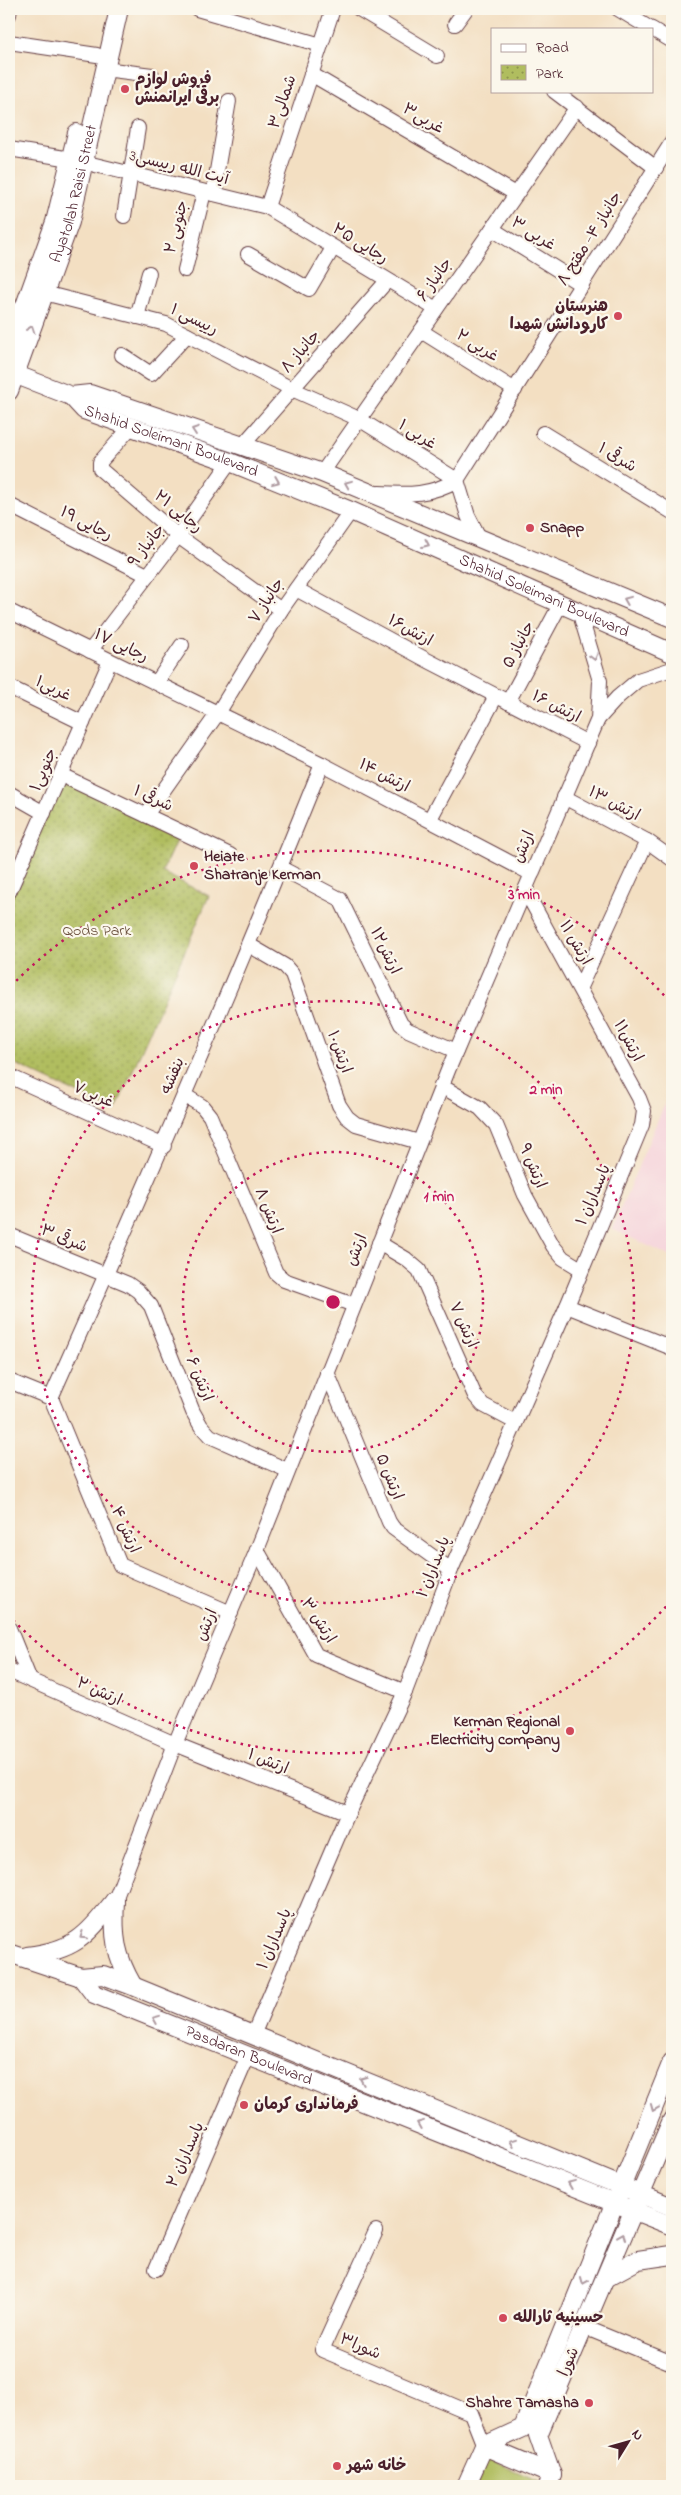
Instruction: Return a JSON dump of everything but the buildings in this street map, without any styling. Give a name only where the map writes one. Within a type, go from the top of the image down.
[{"type":"main road","name":"Ayatollah Raisi Street","points":[[10,379],[70,222],[77,161],[100,62],[108,9]]},
{"type":"main road","name":"Ayatollah Raisi Street","points":[[100,62],[119,9]]},
{"type":"main road","name":"Ayatollah Raisi Street","points":[[9,350],[16,311],[55,222],[77,161]]},
{"type":"main road","points":[[10,379],[71,396]]},
{"type":"main road","name":"Shahid Soleimani Boulevard","points":[[71,396],[90,394],[322,473],[672,618]]},
{"type":"main road","name":"Shahid Soleimani Boulevard","points":[[71,396],[84,410],[230,462],[350,511],[672,653]]},
{"type":"main road","points":[[15,1955],[50,1953],[88,1934],[115,1900]]},
{"type":"main road","points":[[115,1900],[115,1947],[121,1966],[133,1986]]},
{"type":"main road","name":"Pasdaran Boulevard","points":[[15,1955],[81,1977],[103,1975],[133,1986],[253,2035],[620,2195]]},
{"type":"main road","name":"Pasdaran Boulevard","points":[[81,1977],[94,1994],[248,2056],[620,2195]]},
{"type":"main road","name":"شورا","points":[[484,2446],[523,2428],[620,2195],[672,2062]]},
{"type":"main road","name":"شورا","points":[[550,2481],[538,2435],[672,2120]]},
{"type":"main road","points":[[620,2195],[637,2202],[672,2226]]},
{"type":"main road","points":[[637,2202],[672,2207]]},
{"type":"main road","points":[[605,2278],[620,2268],[638,2260],[672,2255]]},
{"type":"main road","points":[[466,2486],[484,2446],[550,2481]]},
{"type":"street","points":[[9,14],[10,9]]},
{"type":"street","points":[[197,9],[321,45]]},
{"type":"street","name":"شمالی۳","points":[[267,207],[333,9]]},
{"type":"street","points":[[359,9],[437,56]]},
{"type":"street","points":[[455,24],[466,9]]},
{"type":"street","points":[[618,9],[650,28]]},
{"type":"street","points":[[654,30],[672,42]]},
{"type":"street","points":[[9,42],[152,75]]},
{"type":"street","name":"غربی۳","points":[[311,74],[516,194]]},
{"type":"street","points":[[555,92],[656,168]]},
{"type":"street","name":"جنوبی ۲","points":[[185,270],[208,193],[229,101]]},
{"type":"street","name":"جانباز ۶","points":[[322,473],[577,108]]},
{"type":"street","points":[[124,216],[138,128]]},
{"type":"street","name":"جانباز ۴- مفتح ۸","points":[[457,480],[672,145]]},
{"type":"street","name":"آیت الله رییسی3","points":[[9,149],[77,161],[267,207]]},
{"type":"street","name":"رجایی ۲۵","points":[[267,207],[387,282],[436,309]]},
{"type":"street","name":"غربی ۳","points":[[492,229],[582,285]]},
{"type":"street","points":[[248,254],[309,289],[333,248]]},
{"type":"street","points":[[137,317],[149,273]]},
{"type":"street","name":"جانباز ۸","points":[[242,446],[387,282]]},
{"type":"street","name":"رییسی ۱","points":[[44,293],[166,324],[292,389],[359,419]]},
{"type":"street","name":"غربی ۲","points":[[421,331],[515,390]]},
{"type":"street","points":[[122,355],[151,374],[187,335]]},
{"type":"street","name":"غربی ۱","points":[[359,419],[457,480]]},
{"type":"street","name":"رجایی ۲۱","points":[[131,426],[98,466],[178,536],[281,610]]},
{"type":"street","name":"شرقی ۱","points":[[543,433],[672,512]]},
{"type":"street","name":"جانباز ۹","points":[[90,651],[178,536],[230,462]]},
{"type":"street","points":[[368,492],[422,495],[442,489],[457,480],[468,516],[480,539]]},
{"type":"street","name":"رجایی ۱۹","points":[[9,505],[147,575]]},
{"type":"street","name":"جانباز ۷","points":[[146,816],[218,713],[281,610],[350,511]]},
{"type":"street","name":"ارتش۱۶","points":[[296,589],[502,699]]},
{"type":"street","name":"جانباز ۵","points":[[430,819],[561,604]]},
{"type":"street","name":"رجایی ۱۷","points":[[9,610],[218,713]]},
{"type":"street","name":"ارتش","points":[[115,1900],[175,1744],[257,1550],[287,1470],[441,1086],[598,719],[600,681],[579,611]]},
{"type":"street","points":[[157,682],[182,645]]},
{"type":"street","name":"جنوبی۱","points":[[9,892],[110,660]]},
{"type":"street","points":[[598,719],[618,697],[638,680],[672,669]]},
{"type":"street","name":"غربی۱","points":[[9,687],[83,723]]},
{"type":"street","name":"ارتش ۱۶","points":[[502,699],[588,743]]},
{"type":"street","name":"ارتش ۱۴","points":[[218,713],[430,819],[532,874]]},
{"type":"street","name":"بنفشه","points":[[50,1398],[164,1146],[281,868],[322,764]]},
{"type":"street","name":"شرقی ۱","points":[[61,775],[230,855]]},
{"type":"street","points":[[9,793],[44,813]]},
{"type":"street","name":"ارتش ۱۳","points":[[564,797],[647,841],[672,859]]},
{"type":"street","points":[[580,987],[647,841]]},
{"type":"street","name":"ارتش۱۲","points":[[281,868],[340,899],[401,1024],[408,1030],[456,1051]]},
{"type":"street","name":"ارتش ۱۱","points":[[525,890],[580,987]]},
{"type":"street","name":"ارتش۱۰","points":[[249,945],[285,966],[292,974],[339,1105],[347,1117],[356,1124],[419,1142]]},
{"type":"street","name":"ارتش۱۱","points":[[580,987],[644,1111]]},
{"type":"street","name":"غربی۷","points":[[10,1080],[164,1146]]},
{"type":"street","name":"ارتش ۹","points":[[441,1086],[480,1108],[496,1124],[525,1195],[557,1252],[581,1269]]},
{"type":"street","name":"ارتش ۸","points":[[184,1095],[202,1106],[210,1116],[276,1273],[284,1280],[354,1305]]},
{"type":"street","name":"پاسداران ۱","points":[[253,2035],[348,1813],[404,1692],[451,1570],[567,1306],[642,1125],[644,1111]]},
{"type":"street","name":"شرقی ۳","points":[[9,1235],[105,1276]]},
{"type":"street","name":"ارتش ۷","points":[[378,1243],[406,1259],[420,1270],[475,1396],[483,1405],[515,1422]]},
{"type":"street","name":"ارتش ۶","points":[[105,1276],[133,1287],[151,1306],[193,1412],[210,1436],[287,1470]]},
{"type":"street","points":[[567,1306],[672,1348]]},
{"type":"street","name":"ارتش ۵","points":[[327,1372],[388,1522],[393,1528],[451,1570]]},
{"type":"street","points":[[9,1381],[50,1398]]},
{"type":"street","name":"ارتش ۴","points":[[50,1398],[120,1565],[231,1613]]},
{"type":"street","name":"ارتش ۳","points":[[257,1550],[316,1655],[404,1692]]},
{"type":"street","points":[[9,1628],[30,1680]]},
{"type":"street","name":"ارتش ۲","points":[[9,1671],[175,1744]]},
{"type":"street","name":"ارتش ۱","points":[[175,1744],[348,1813]]},
{"type":"street","name":"پاسداران ۲","points":[[156,2269],[248,2056]]},
{"type":"street","name":"شورا۳","points":[[376,2231],[322,2350],[470,2414],[484,2446]]},
{"type":"street","points":[[584,2327],[672,2363]]},
{"type":"shaded area","points":[[672,1086],[672,1257],[612,1229]]},
{"type":"green space","name":"Qods Park","points":[[63,775],[178,836],[162,872],[209,896],[115,1111],[9,1061],[9,901]]},
{"type":"green space","points":[[488,2459],[539,2481],[537,2486],[476,2486]]},
{"type":"place","name":"فروش لوازم برقی ایرانمنش","points":[[125,89]]},
{"type":"place","name":"هنرستان کارودانش شهدا","points":[[618,316]]},
{"type":"place","name":"Snapp","points":[[530,528]]},
{"type":"place","name":"Heiate Shatranje Kerman","points":[[194,866]]},
{"type":"place","name":"Kerman Regional Electricity company","points":[[570,1731]]},
{"type":"place","name":"فرمانداری کرمان","points":[[244,2105]]},
{"type":"place","name":"حسینیه ثارالله","points":[[503,2318]]},
{"type":"place","name":"Shahre Tamasha","points":[[589,2403]]},
{"type":"place","name":"خانه شهر","points":[[337,2466]]}]
